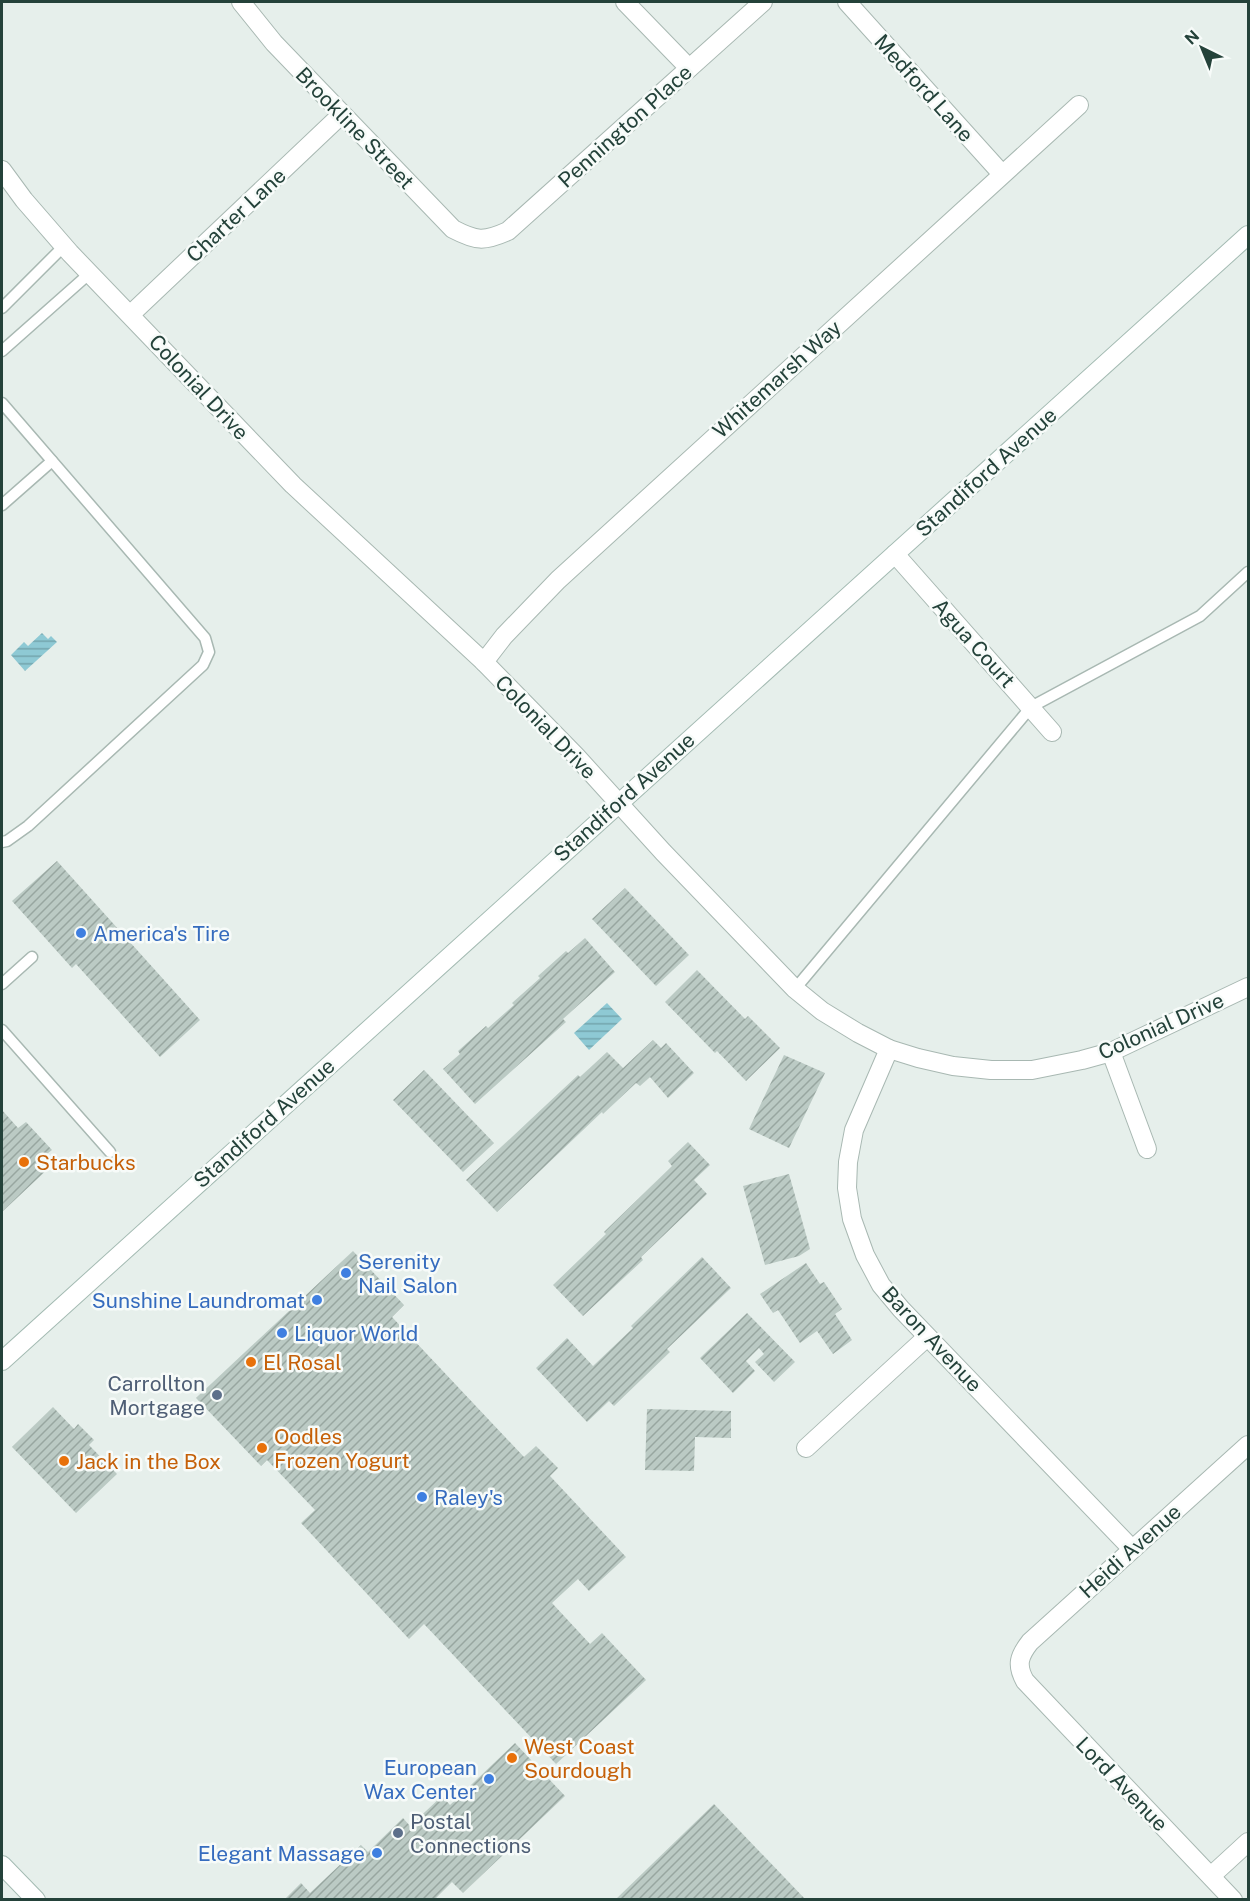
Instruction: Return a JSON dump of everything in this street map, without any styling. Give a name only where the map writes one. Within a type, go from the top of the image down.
[{"type":"street","name":"Brookline Street","points":[[241,2],[274,43],[341,115],[453,229],[469,238],[480,239]]},
{"type":"street","points":[[626,2],[689,68]]},
{"type":"street","name":"Pennington Place","points":[[480,239],[491,238],[508,231],[763,2]]},
{"type":"street","name":"Medford Lane","points":[[847,2],[1002,174]]},
{"type":"street","name":"Whitemarsh Way","points":[[484,662],[504,636],[558,580],[1079,105]]},
{"type":"street","name":"Charter Lane","points":[[131,314],[341,115]]},
{"type":"street","name":"Colonial Drive","points":[[2,170],[64,246],[293,485],[484,662],[576,756],[795,989],[822,1011],[889,1049],[953,1066],[991,1070],[1032,1070],[1111,1052],[1248,987]]},
{"type":"street","name":"Standiford Avenue","points":[[2,1361],[1248,236]]},
{"type":"street","name":"Agua Court","points":[[895,554],[1052,732]]},
{"type":"street","name":"Baron Avenue","points":[[889,1049],[854,1130],[848,1162],[847,1188],[852,1219],[865,1255],[881,1285],[927,1337],[1132,1549]]},
{"type":"street","points":[[1111,1052],[1147,1149]]},
{"type":"street","points":[[806,1448],[927,1337]]},
{"type":"street","name":"Heidi Avenue","points":[[1018,1663],[1030,1642],[1248,1445]]},
{"type":"street","name":"Lord Avenue","points":[[1018,1663],[1025,1681],[1233,1899]]},
{"type":"street","points":[[1211,1876],[1248,1842]]},
{"type":"street","points":[[2,1865],[36,1899]]},
{"type":"lane","points":[[2,308],[64,246]]},
{"type":"lane","points":[[2,351],[90,273]]},
{"type":"lane","points":[[2,404],[205,638],[209,652],[203,665],[28,826],[2,842]]},
{"type":"lane","points":[[2,505],[52,461]]},
{"type":"lane","points":[[795,989],[1031,707],[1200,616],[1248,572]]},
{"type":"lane","points":[[2,984],[32,957]]},
{"type":"lane","points":[[2,1030],[110,1152]]},
{"type":"water","points":[[42,633],[48,639],[51,636],[57,642],[25,671],[11,655],[24,642],[28,646]]},
{"type":"water","points":[[607,1003],[622,1019],[589,1050],[574,1033]]},
{"type":"building","name":"America's Tire","points":[[57,861],[200,1020],[160,1057],[76,964],[72,968],[12,901]]},
{"type":"building","points":[[625,888],[689,955],[656,986],[592,919]]},
{"type":"building","points":[[585,938],[615,972],[563,1019],[566,1022],[475,1104],[443,1069],[460,1054],[458,1051],[514,1005],[512,1003],[540,978],[538,976],[566,951],[568,953]]},
{"type":"building","points":[[697,970],[745,1019],[748,1016],[780,1048],[746,1081],[665,1002]]},
{"type":"building","points":[[653,1040],[661,1048],[666,1043],[694,1073],[668,1098],[650,1077],[640,1086],[636,1083],[603,1114],[602,1112],[497,1212],[466,1180],[578,1075],[580,1077],[607,1052],[623,1068]]},
{"type":"building","points":[[784,1055],[825,1073],[789,1148],[749,1129]]},
{"type":"building","points":[[424,1070],[494,1143],[463,1172],[393,1100]]},
{"type":"building","name":"Starbucks","points":[[2,1110],[18,1128],[26,1122],[52,1150],[43,1157],[51,1166],[2,1212]]},
{"type":"building","points":[[688,1142],[710,1165],[694,1180],[707,1194],[641,1257],[643,1260],[583,1316],[553,1285],[672,1166],[668,1161]]},
{"type":"building","points":[[789,1174],[810,1249],[799,1256],[765,1265],[743,1186]]},
{"type":"building","points":[[353,1251],[404,1305],[392,1317],[524,1457],[536,1446],[558,1468],[550,1476],[626,1557],[589,1591],[578,1579],[552,1603],[590,1644],[602,1633],[646,1680],[556,1764],[424,1624],[409,1639],[301,1523],[315,1510],[267,1460],[261,1466],[196,1398]]},
{"type":"building","points":[[702,1257],[731,1288],[667,1349],[670,1352],[614,1406],[609,1401],[587,1422],[536,1368],[567,1338],[593,1366]]},
{"type":"building","points":[[806,1263],[820,1284],[824,1282],[842,1309],[835,1314],[852,1340],[833,1354],[817,1331],[800,1343],[778,1310],[773,1313],[760,1294]]},
{"type":"building","points":[[747,1313],[795,1362],[774,1382],[755,1362],[764,1354],[759,1348],[746,1361],[755,1371],[733,1393],[700,1358]]},
{"type":"building","name":"Jack in the Box","points":[[53,1407],[74,1429],[78,1424],[94,1440],[89,1445],[117,1474],[76,1513],[12,1447]]},
{"type":"building","points":[[647,1409],[731,1411],[731,1438],[695,1437],[694,1471],[645,1470]]},
{"type":"building","points":[[515,1743],[565,1796],[463,1893],[452,1882],[434,1900],[284,1900],[301,1883],[310,1893],[361,1845],[368,1852],[403,1818],[410,1826],[442,1796],[450,1805]]},
{"type":"building","points":[[714,1804],[806,1900],[615,1900]]},
{"type":"place","name":"America's Tire","points":[[81,933]]},
{"type":"place","name":"Starbucks","points":[[24,1162]]},
{"type":"place","name":"Serenity Nail Salon","points":[[346,1273]]},
{"type":"place","name":"Sunshine Laundromat","points":[[317,1300]]},
{"type":"place","name":"Liquor World","points":[[282,1333]]},
{"type":"place","name":"El Rosal","points":[[251,1362]]},
{"type":"place","name":"Carrollton Mortgage","points":[[217,1395]]},
{"type":"place","name":"Oodles Frozen Yogurt","points":[[262,1448]]},
{"type":"place","name":"Jack in the Box","points":[[64,1461]]},
{"type":"place","name":"Raley's","points":[[422,1497]]},
{"type":"place","name":"West Coast Sourdough","points":[[512,1758]]},
{"type":"place","name":"European Wax Center","points":[[489,1779]]},
{"type":"place","name":"Postal Connections","points":[[398,1833]]},
{"type":"place","name":"Elegant Massage","points":[[377,1853]]}]
